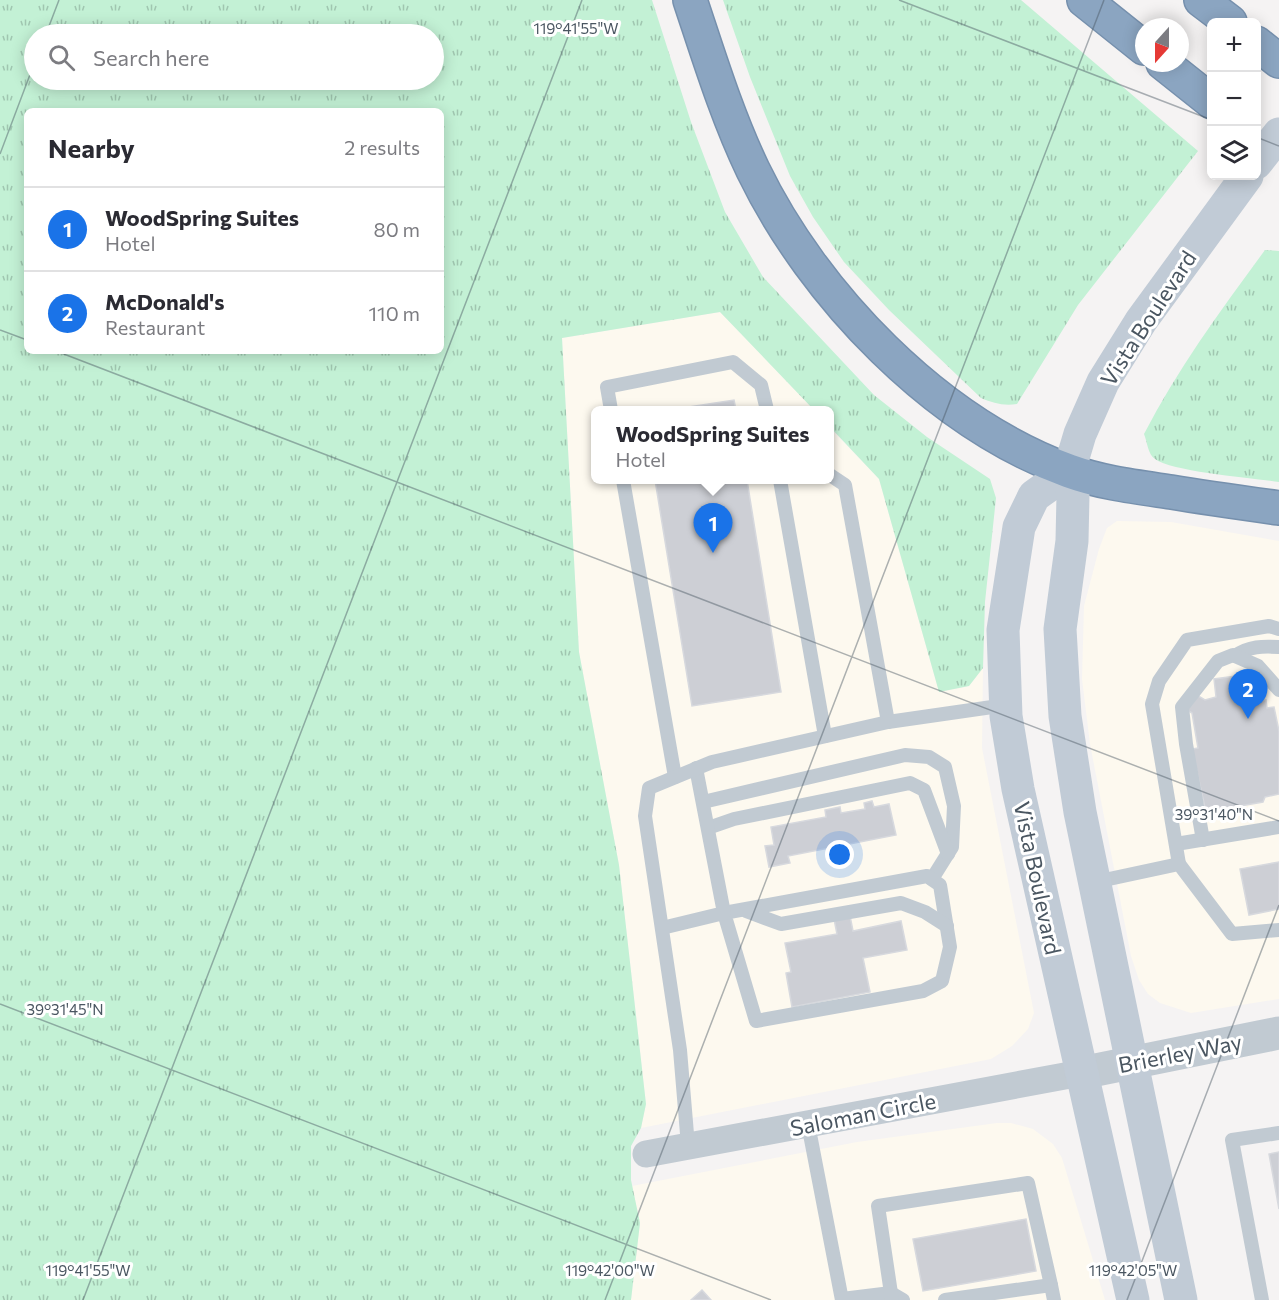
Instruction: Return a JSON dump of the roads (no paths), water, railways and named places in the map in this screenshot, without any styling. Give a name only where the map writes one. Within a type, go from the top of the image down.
[{"type":"highway","points":[[690,0],[726,104],[753,170],[783,226],[841,304],[885,350],[977,425],[1016,448],[1069,471],[1110,483],[1279,508]]},
{"type":"highway","points":[[1084,0],[1135,41]]},
{"type":"highway","points":[[1201,0],[1225,18]]},
{"type":"highway","points":[[1261,46],[1279,61]]},
{"type":"highway","points":[[1174,72],[1207,98]]},
{"type":"highway","points":[[1261,140],[1279,154]]},
{"type":"main road","points":[[1261,159],[1279,134]]},
{"type":"main road","name":"Vista Boulevard","points":[[1181,1300],[1080,812],[1064,705],[1060,629],[1072,541],[1073,495],[1069,471],[1080,434],[1103,382],[1141,321],[1244,180]]},
{"type":"main road","name":"Vista Boulevard","points":[[1069,471],[1034,496],[1019,527],[1003,630],[1006,705],[1018,789],[1133,1300]]},
{"type":"street","name":"Brierley Way","points":[[1081,1073],[1279,1033]]},
{"type":"street","name":"Saloman Circle","points":[[646,1154],[1081,1073]]},
{"type":"lane","points":[[610,406],[607,387],[733,363],[761,385],[766,406]]},
{"type":"lane","points":[[834,478],[845,485],[888,722]]},
{"type":"lane","points":[[624,484],[675,777]]},
{"type":"lane","points":[[781,484],[825,736]]},
{"type":"lane","points":[[1279,629],[1269,626],[1187,640],[1160,681],[1152,705],[1179,864],[1232,934],[1279,930]]},
{"type":"lane","points":[[1235,656],[1245,649],[1264,646],[1279,647]]},
{"type":"lane","points":[[1203,840],[1186,744],[1182,707],[1218,661],[1233,655],[1258,666],[1279,690]]},
{"type":"lane","points":[[688,1146],[680,1050],[645,816],[649,788],[712,762],[888,722],[1006,705]]},
{"type":"lane","points":[[703,801],[905,755],[929,757],[945,767],[954,806],[952,847],[932,879]]},
{"type":"lane","points":[[662,928],[724,913],[927,876],[940,885],[950,947],[942,981],[923,991],[756,1021],[724,913],[696,768]]},
{"type":"lane","points":[[708,828],[734,819],[910,783],[924,790],[948,854]]},
{"type":"lane","points":[[1176,844],[1279,826]]},
{"type":"lane","points":[[1095,882],[1179,864]]},
{"type":"lane","points":[[743,910],[782,924],[901,903],[926,912],[947,926]]},
{"type":"lane","points":[[808,1124],[842,1299],[895,1298],[878,1206],[1028,1183],[1054,1300]]},
{"type":"lane","points":[[1262,1300],[1232,1140],[1279,1133]]},
{"type":"lane","points":[[945,1300],[1050,1285]]},
{"type":"place","name":"WoodSpring Suites","points":[[713,553]]},
{"type":"place","name":"McDonald's","points":[[1248,719]]}]
